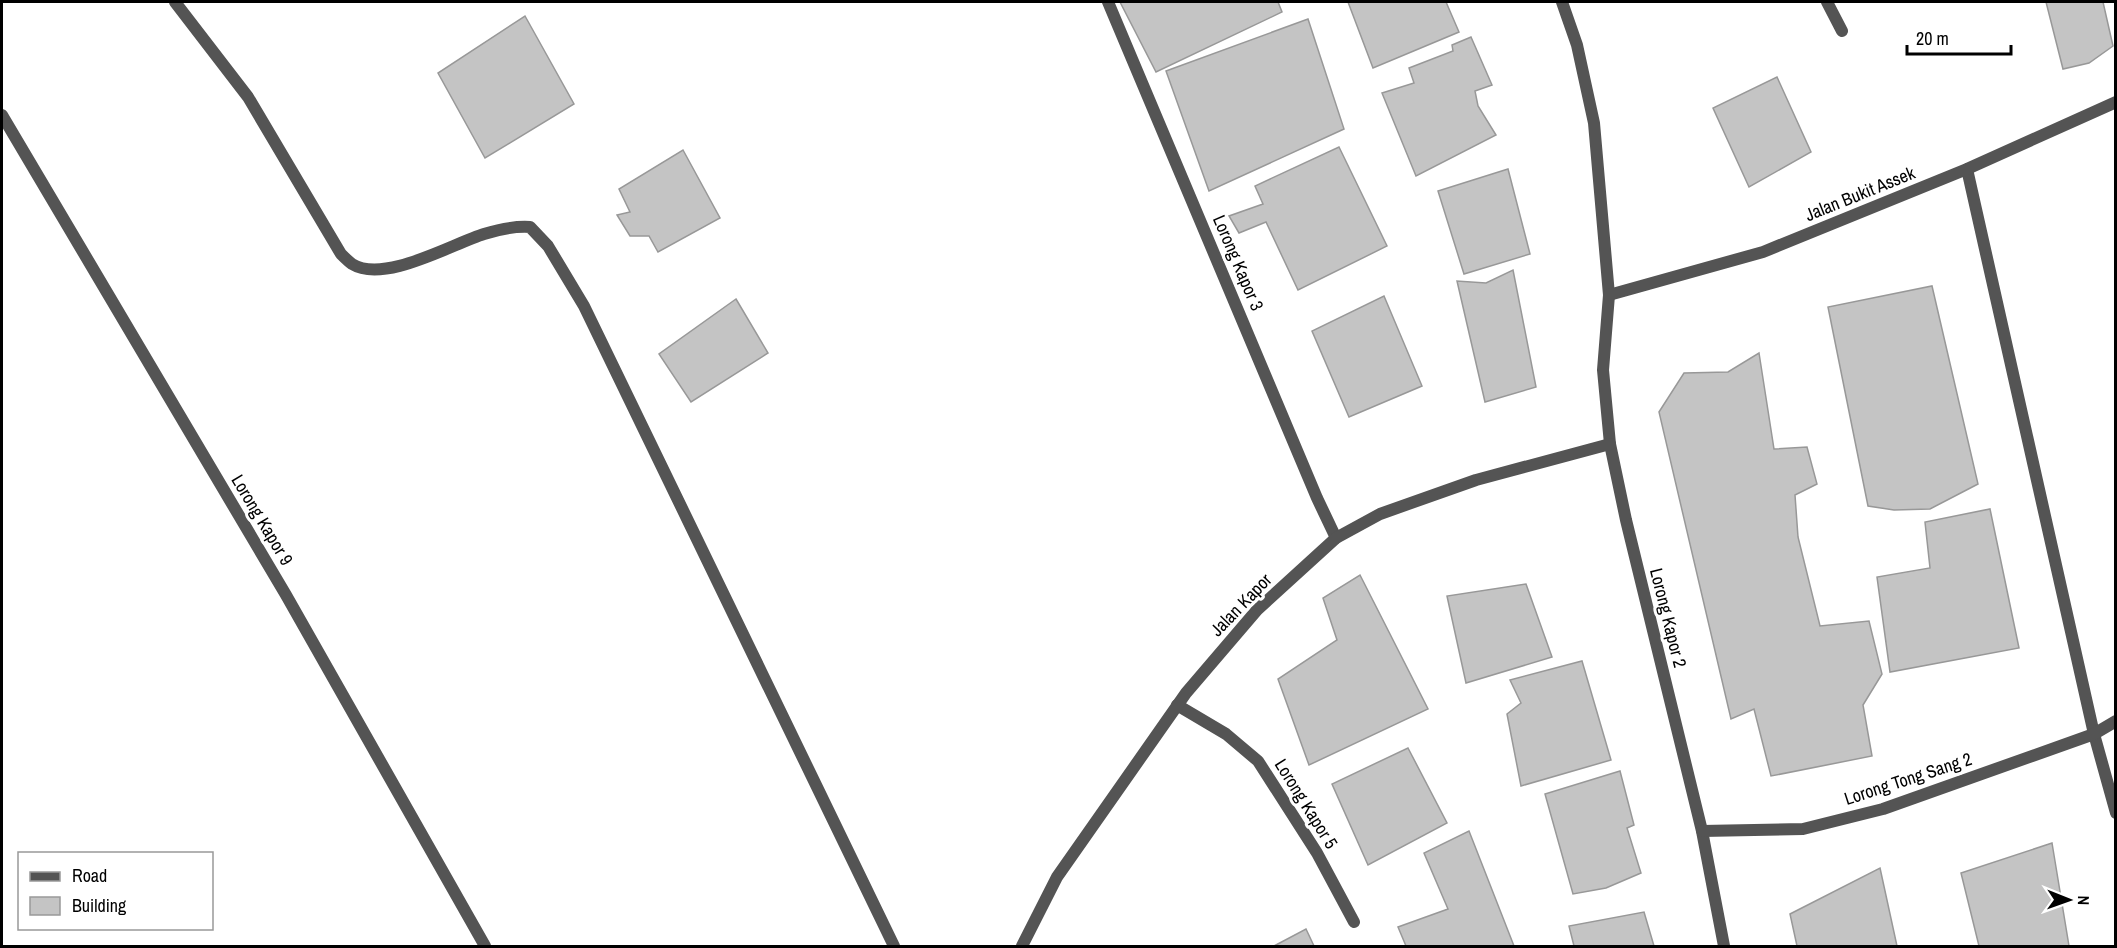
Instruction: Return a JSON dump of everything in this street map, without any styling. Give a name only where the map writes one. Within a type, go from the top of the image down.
[{"type":"street","points":[[175,2],[248,97],[341,254],[352,265],[380,269],[394,268],[483,234],[513,226],[530,227],[548,246],[584,306],[894,946]]},
{"type":"street","name":"Lorong Kapor 3","points":[[1108,2],[1317,498],[1336,538]]},
{"type":"street","name":"Lorong Kapor 2","points":[[1562,2],[1577,45],[1594,123],[1609,295],[1603,370],[1610,444],[1626,520],[1702,831],[1724,946]]},
{"type":"street","points":[[1827,2],[1842,31]]},
{"type":"street","name":"Jalan Bukit Assek","points":[[1609,295],[1763,252],[1967,169],[2115,102]]},
{"type":"street","name":"Lorong Kapor 9","points":[[2,115],[286,596],[485,946]]},
{"type":"street","points":[[1967,169],[2094,734],[2115,813]]},
{"type":"street","name":"Jalan Kapor","points":[[1022,946],[1057,877],[1177,705],[1257,610],[1336,538],[1380,514],[1476,480],[1610,444]]},
{"type":"street","name":"Lorong Kapor 5","points":[[1177,705],[1226,734],[1258,761],[1317,853],[1354,922]]},
{"type":"street","name":"Lorong Tong Sang 2","points":[[1702,831],[1803,829],[1882,809],[2094,734],[2115,721]]},
{"type":"building","points":[[1120,2],[1278,2],[1282,12],[1156,72]]},
{"type":"building","points":[[1348,2],[1446,2],[1459,32],[1373,68]]},
{"type":"building","points":[[2046,2],[2103,2],[2113,46],[2089,63],[2063,69]]},
{"type":"building","points":[[525,16],[574,104],[485,158],[438,73]]},
{"type":"building","points":[[1308,19],[1344,129],[1209,191],[1166,71]]},
{"type":"building","points":[[1471,37],[1492,85],[1475,91],[1478,106],[1496,135],[1416,176],[1382,93],[1414,83],[1409,68],[1453,51],[1452,45]]},
{"type":"building","points":[[1777,77],[1811,152],[1749,187],[1713,108]]},
{"type":"building","points":[[1339,147],[1387,246],[1298,290],[1266,222],[1239,233],[1229,216],[1263,204],[1255,186]]},
{"type":"building","points":[[683,150],[720,218],[658,252],[649,236],[630,236],[617,215],[630,212],[619,189]]},
{"type":"building","points":[[1508,169],[1530,254],[1464,274],[1438,191]]},
{"type":"building","points":[[1513,270],[1536,387],[1485,402],[1457,281],[1486,283]]},
{"type":"building","points":[[1932,286],[1978,484],[1930,509],[1894,510],[1868,506],[1828,307]]},
{"type":"building","points":[[1384,296],[1422,386],[1349,417],[1312,331]]},
{"type":"building","points":[[736,299],[768,353],[691,402],[659,354]]},
{"type":"building","points":[[1759,353],[1774,449],[1807,447],[1817,484],[1795,495],[1798,537],[1820,626],[1869,621],[1882,674],[1863,705],[1872,756],[1771,776],[1754,709],[1731,719],[1659,412],[1684,373],[1728,372]]},
{"type":"building","points":[[1990,509],[2019,648],[1890,672],[1877,577],[1930,568],[1925,522]]},
{"type":"building","points":[[1360,575],[1428,709],[1309,765],[1278,679],[1337,640],[1323,598]]},
{"type":"building","points":[[1526,584],[1552,657],[1466,683],[1447,596]]},
{"type":"building","points":[[1582,661],[1611,760],[1521,786],[1507,714],[1521,703],[1510,680]]},
{"type":"building","points":[[1408,748],[1447,823],[1368,865],[1332,784]]},
{"type":"building","points":[[1620,771],[1634,825],[1627,828],[1641,873],[1606,888],[1573,894],[1545,794]]},
{"type":"building","points":[[1469,831],[1514,946],[1406,946],[1398,927],[1448,909],[1424,853]]},
{"type":"building","points":[[2052,843],[2069,946],[1979,946],[1961,873]]},
{"type":"building","points":[[1880,868],[1897,946],[1797,946],[1790,914]]},
{"type":"building","points":[[1644,912],[1654,946],[1574,946],[1569,926]]},
{"type":"building","points":[[1306,929],[1314,946],[1274,946]]}]
